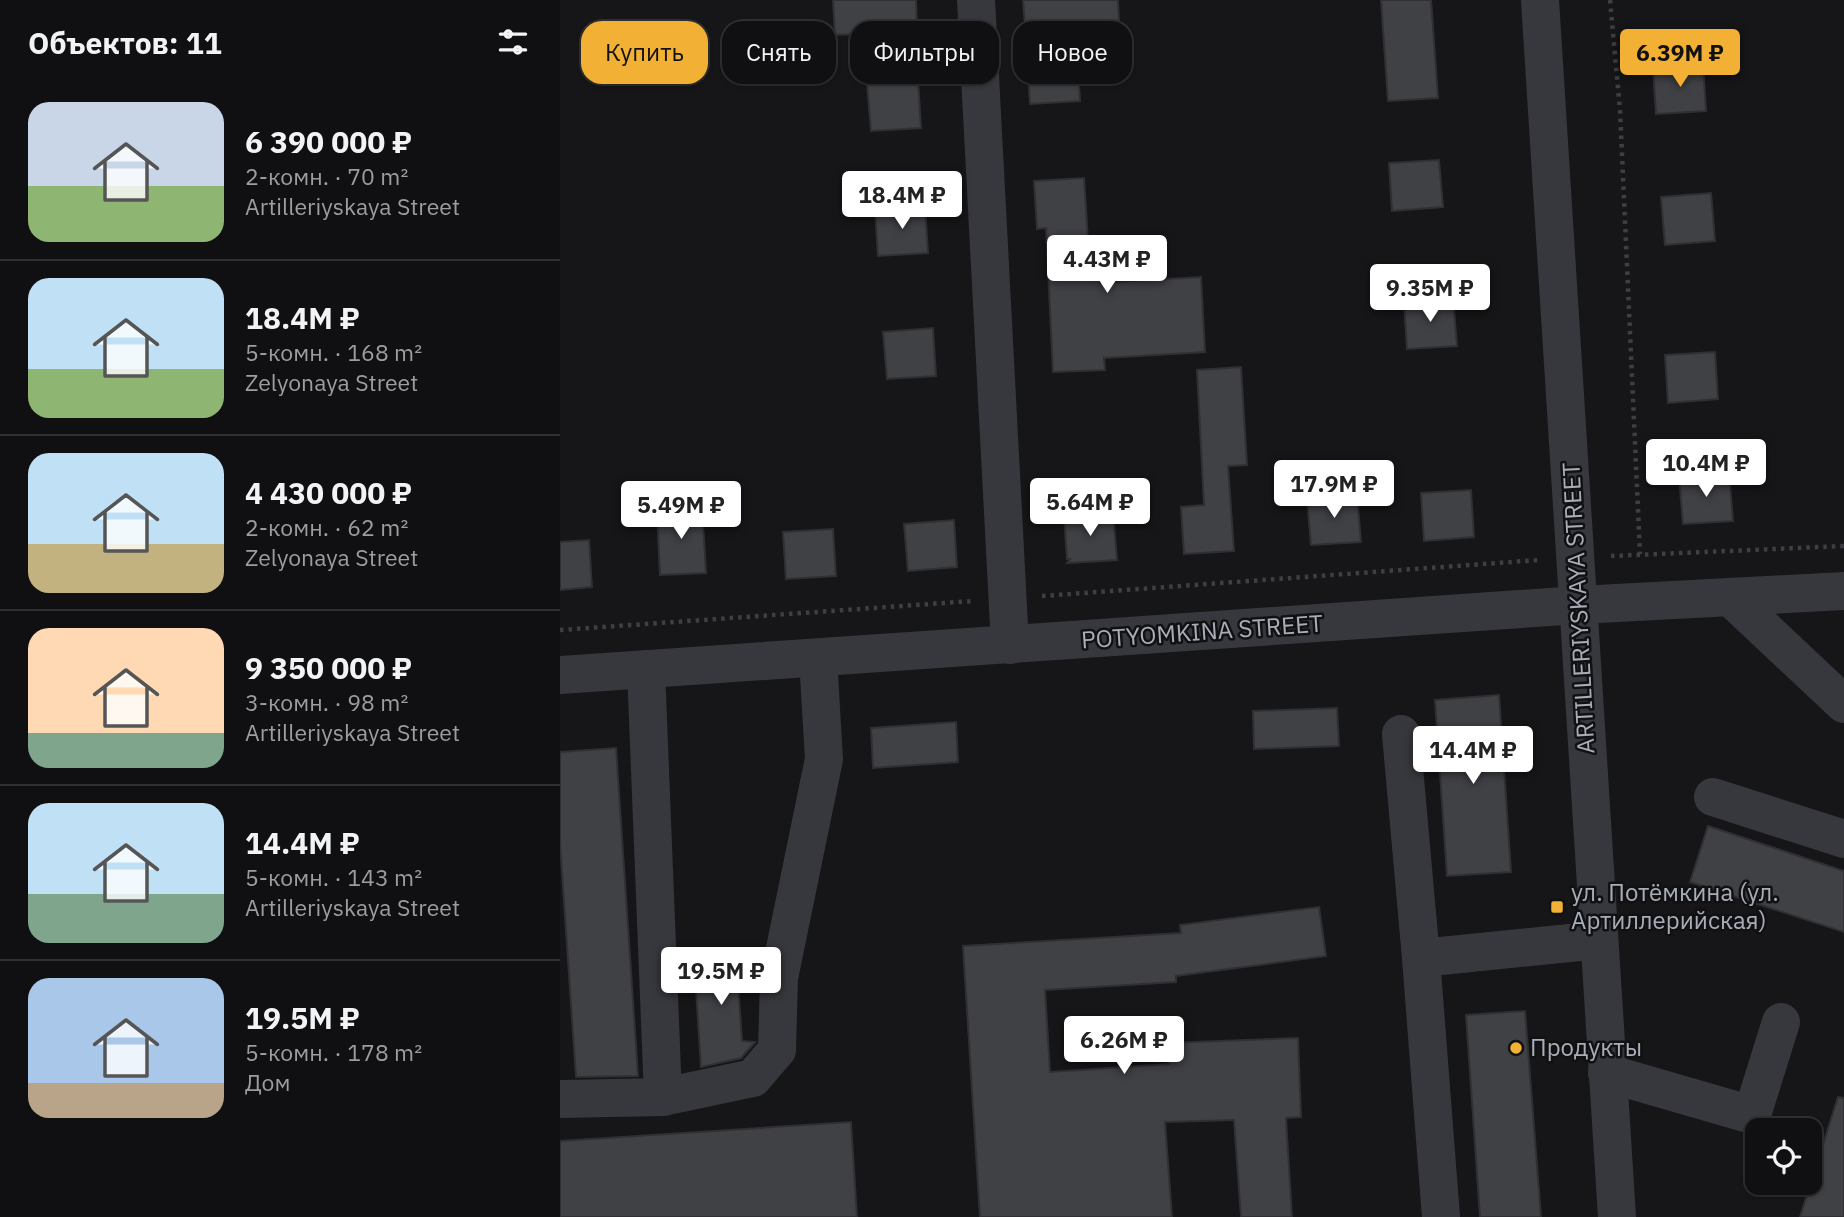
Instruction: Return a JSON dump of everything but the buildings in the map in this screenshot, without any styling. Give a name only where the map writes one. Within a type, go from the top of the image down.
[{"type":"street","points":[[976,0],[1010,645]]},
{"type":"street","name":"ARTILLERIYSKAYA STREET","points":[[1540,0],[1616,1217]]},
{"type":"street","name":"POTYOMKINA STREET","points":[[560,675],[1579,605],[1844,591]]},
{"type":"street","points":[[1730,597],[1844,704]]},
{"type":"street","points":[[560,1099],[663,1097],[752,1078],[777,1050],[779,978],[824,759],[818,658]]},
{"type":"street","points":[[646,669],[663,1097]]},
{"type":"street","points":[[1401,734],[1441,1217]]},
{"type":"street","points":[[1713,797],[1844,839]]},
{"type":"street","points":[[1421,958],[1599,940]]},
{"type":"street","points":[[1607,1073],[1752,1115],[1781,1022]]},
{"type":"path","points":[[1610,0],[1619,110],[1640,554]]},
{"type":"path","points":[[560,630],[1576,558],[1844,546]]},
{"type":"place","name":"ул. Потёмкина (ул. Артиллерийская)","points":[[1557,907]]},
{"type":"place","name":"Продукты","points":[[1516,1048]]}]
